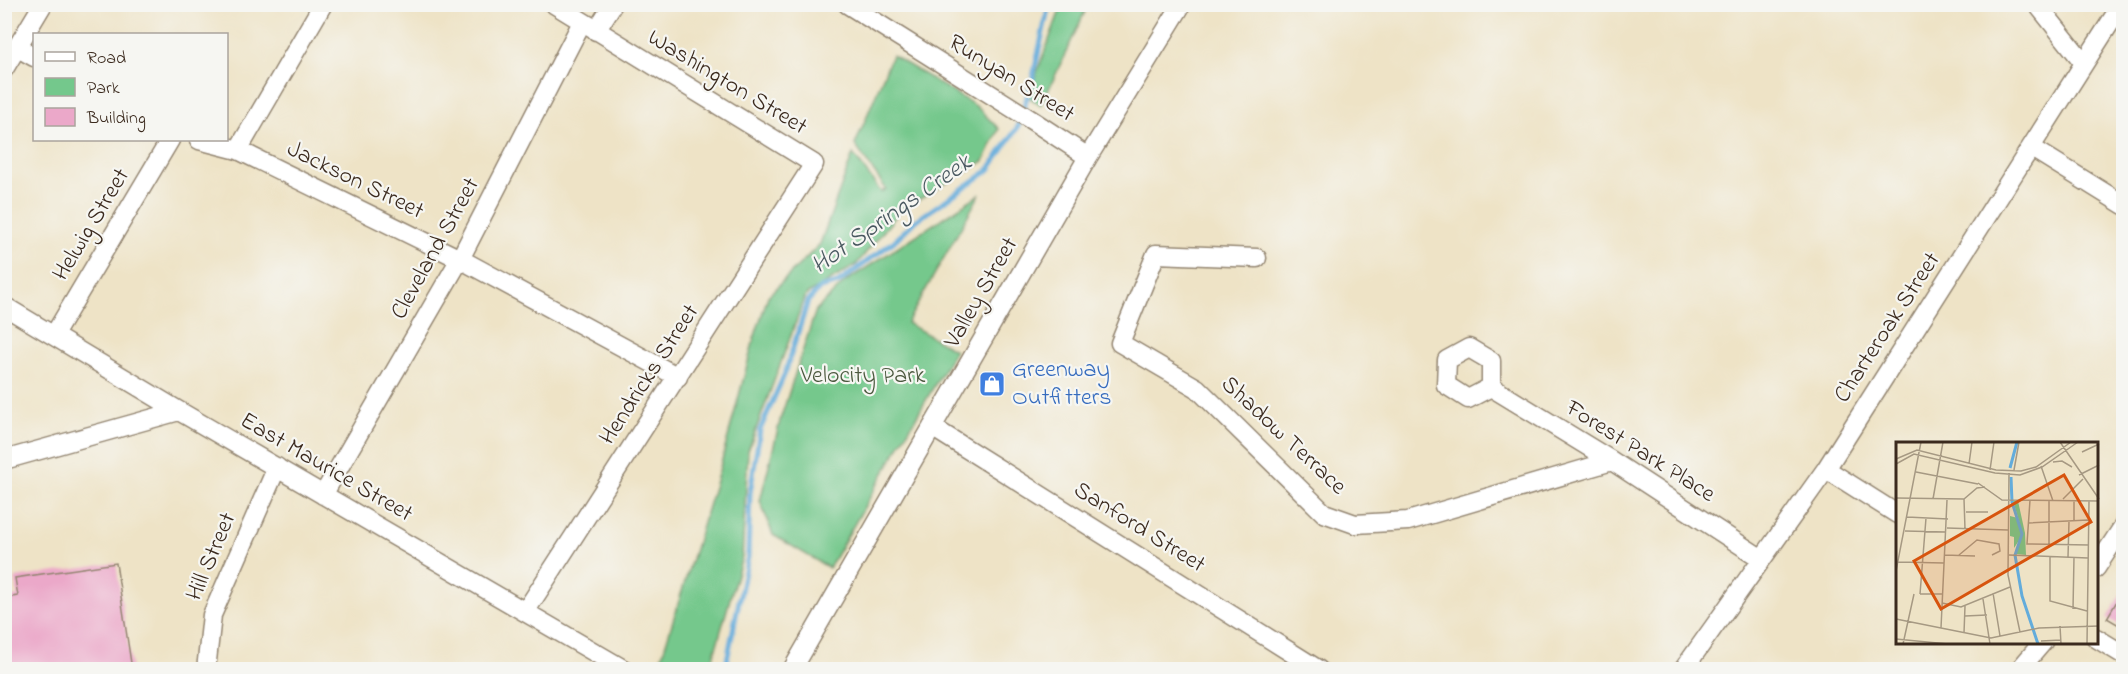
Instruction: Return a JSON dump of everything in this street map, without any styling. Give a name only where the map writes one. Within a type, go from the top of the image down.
[{"type":"street","points":[[4,69],[43,4]]},
{"type":"street","points":[[238,150],[323,4]]},
{"type":"street","name":"Washington Street","points":[[554,4],[814,164]]},
{"type":"street","name":"Cleveland Street","points":[[323,495],[460,259],[589,26],[613,4]]},
{"type":"street","name":"Runyan Street","points":[[847,4],[1088,157]]},
{"type":"street","name":"Valley Street","points":[[792,669],[1088,157],[1182,4]]},
{"type":"street","points":[[2037,4],[2084,63]]},
{"type":"street","name":"Charteroak Street","points":[[1683,669],[1826,469],[2122,4]]},
{"type":"street","points":[[18,48],[33,56]]},
{"type":"street","name":"Helwig Street","points":[[54,335],[169,141]]},
{"type":"street","name":"Jackson Street","points":[[203,141],[238,150],[460,259],[678,377]]},
{"type":"street","points":[[2032,148],[2124,205]]},
{"type":"street","name":"Hendricks Street","points":[[525,612],[814,164]]},
{"type":"street","name":"Shadow Terrace","points":[[1257,258],[1156,254],[1120,343],[1197,388],[1324,513],[1355,525],[1408,521],[1612,461]]},
{"type":"street","name":"East Maurice Street","points":[[4,306],[179,411],[625,669]]},
{"type":"street","name":"Forest Park Place","points":[[1491,387],[1612,461],[1762,559]]},
{"type":"street","points":[[4,460],[179,411]]},
{"type":"street","name":"Sanford Street","points":[[932,427],[1319,669]]},
{"type":"street","name":"Hill Street","points":[[206,669],[212,615],[277,468]]},
{"type":"street","points":[[1826,469],[1896,513]]},
{"type":"street","points":[[2098,566],[2124,525]]},
{"type":"street","points":[[2098,640],[2124,655]]},
{"type":"street","points":[[2019,669],[2041,644]]},
{"type":"green space","points":[[1062,5],[1088,5],[1041,106],[1028,96]]},
{"type":"green space","points":[[892,55],[976,106],[999,129],[984,161],[901,210],[856,265],[806,295],[748,451],[742,557],[710,669],[658,669],[719,471],[754,339],[768,296],[820,244],[853,154],[881,192],[886,189],[855,145]]},
{"type":"green space","name":"Velocity Park","points":[[980,194],[907,323],[955,350],[829,568],[773,535],[760,501],[781,417],[816,310],[846,281]]},
{"type":"building","points":[[116,563],[132,670],[4,670],[4,598],[18,596],[15,578]]},
{"type":"building","points":[[2124,589],[2124,628],[2107,618]]},
{"type":"waterway","name":"Hot Springs Creek","points":[[725,670],[748,557],[750,493],[760,430],[785,373],[808,301],[820,288],[838,283],[893,242],[914,222],[988,171],[1018,127],[1033,77],[1049,4]]},
{"type":"place","name":"Greenway Outfitters","points":[[992,384]]}]
